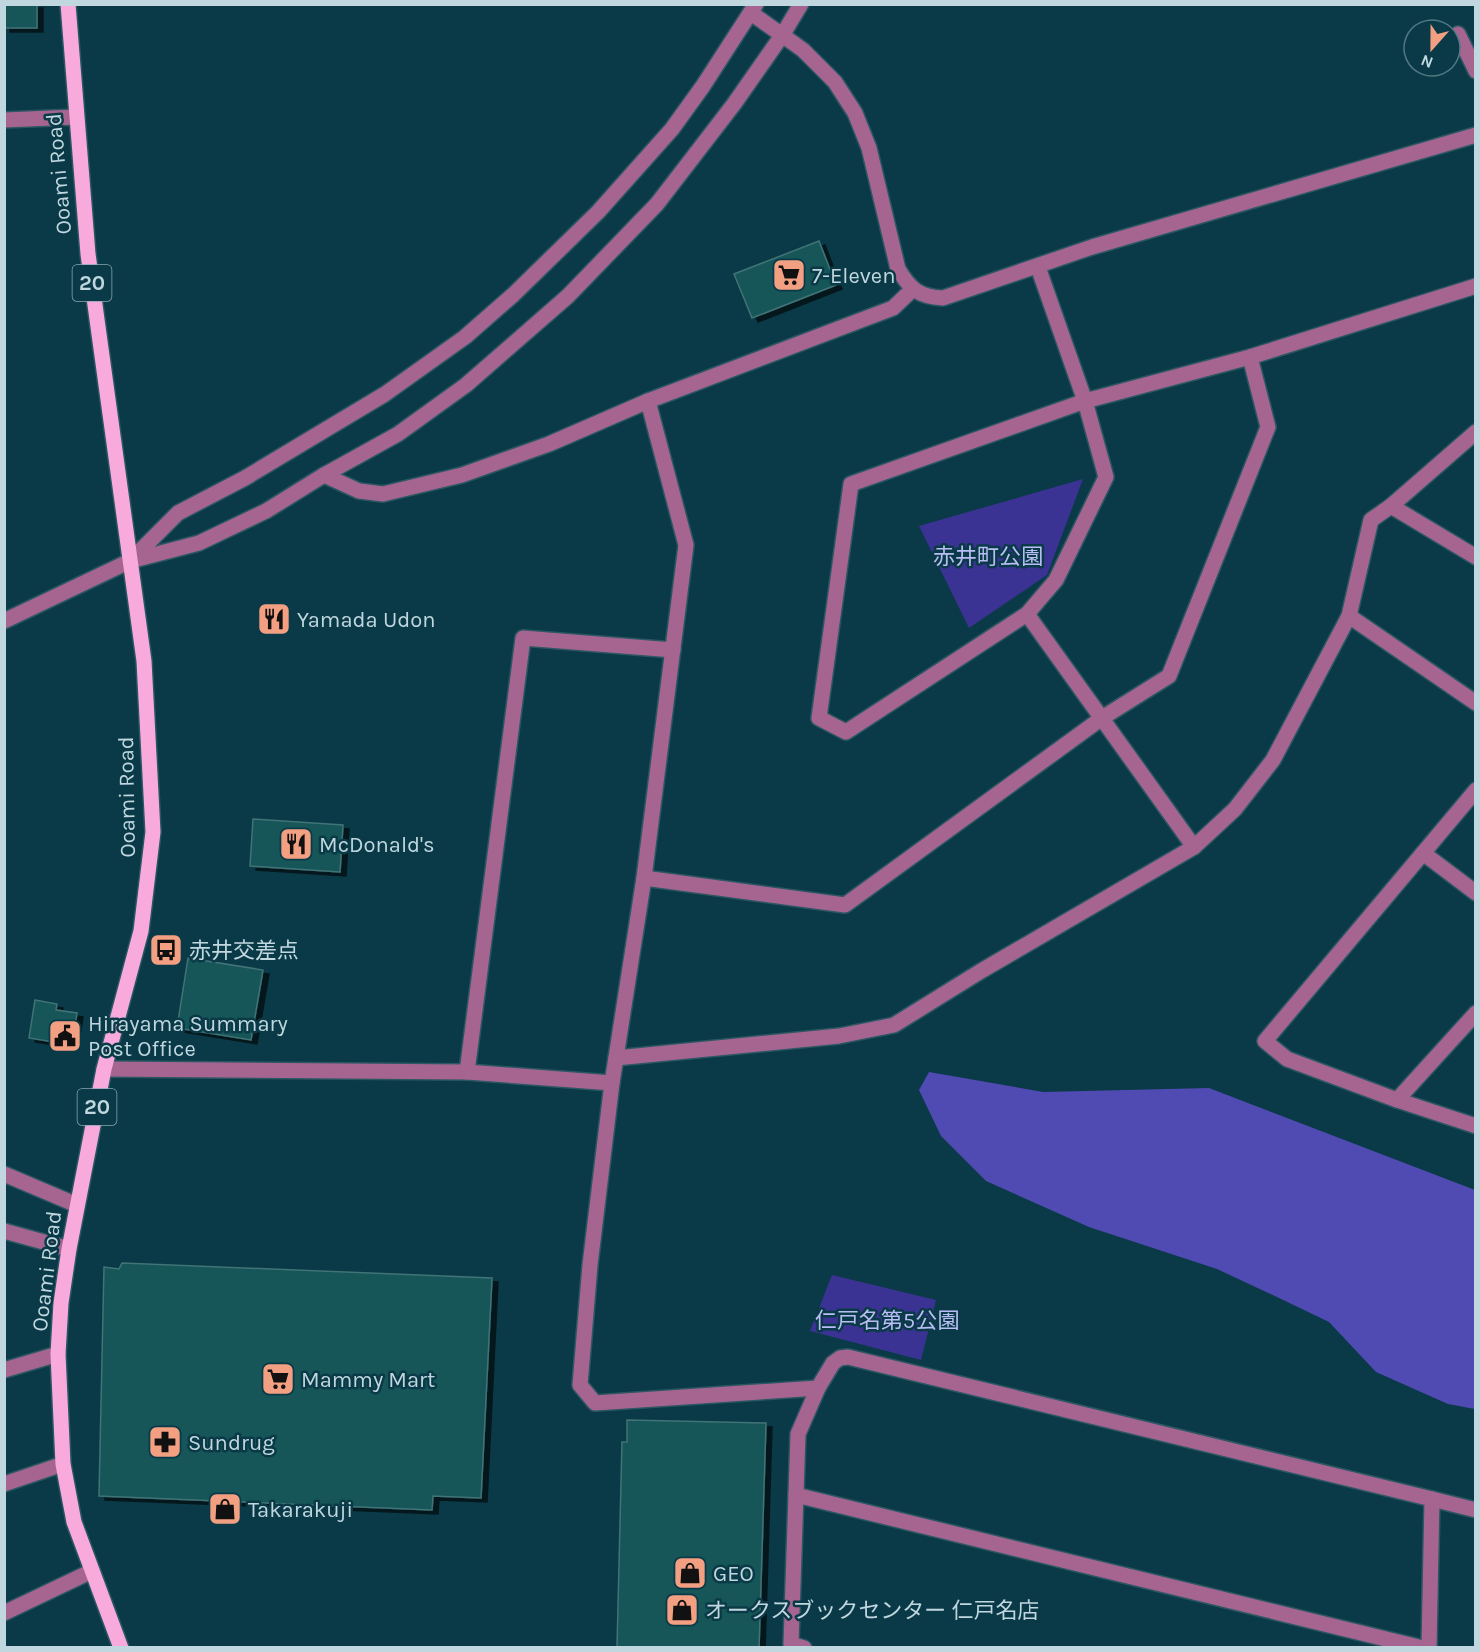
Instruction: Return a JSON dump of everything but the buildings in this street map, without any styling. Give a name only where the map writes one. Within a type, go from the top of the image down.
[{"type":"main road","name":"Ooami Road","points":[[68,4],[88,254],[144,661],[153,832],[141,930],[104,1069],[77,1205],[61,1303],[58,1354],[63,1464],[74,1522],[121,1647]]},
{"type":"street","points":[[4,621],[130,561],[199,543],[266,511],[398,434],[431,411],[501,356],[568,296],[657,204],[696,155],[783,34],[801,4]]},
{"type":"street","points":[[130,561],[178,513],[245,478],[385,394],[465,337],[513,295],[597,212],[672,129],[753,9],[803,50],[835,82],[855,113],[868,148],[898,269],[913,289],[927,297],[943,298],[1092,247],[1476,135]]},
{"type":"street","points":[[1462,42],[1476,71]]},
{"type":"street","points":[[4,120],[76,117]]},
{"type":"street","points":[[1038,267],[1085,401],[1106,477],[1056,580],[1027,614],[846,732],[819,718],[851,484],[1085,401],[1250,357],[1476,286]]},
{"type":"street","points":[[324,476],[359,491],[383,494],[462,475],[549,444],[648,400],[892,308],[913,289]]},
{"type":"street","points":[[644,878],[845,905],[1102,718],[1169,676],[1268,427],[1250,357]]},
{"type":"street","points":[[648,400],[686,545],[644,878],[612,1083],[592,1255],[580,1386],[595,1403],[818,1388]]},
{"type":"street","points":[[616,1058],[839,1036],[894,1025],[1194,846],[1235,809],[1274,760],[1349,616],[1371,520],[1391,506],[1475,434]]},
{"type":"street","points":[[1391,506],[1476,557]]},
{"type":"street","points":[[1027,614],[1194,846]]},
{"type":"street","points":[[1349,616],[1476,703]]},
{"type":"street","points":[[467,1072],[523,638],[673,650]]},
{"type":"street","points":[[1476,790],[1265,1041],[1287,1059],[1397,1100],[1476,1126]]},
{"type":"street","points":[[1423,853],[1476,893]]},
{"type":"street","points":[[1397,1100],[1476,1013]]},
{"type":"street","points":[[104,1069],[467,1072],[612,1083]]},
{"type":"street","points":[[4,1174],[77,1205]]},
{"type":"street","points":[[4,1231],[69,1249]]},
{"type":"street","points":[[4,1370],[58,1354]]},
{"type":"street","points":[[804,1647],[791,1644],[798,1434],[818,1388],[833,1363],[840,1358],[848,1357],[1476,1510]]},
{"type":"street","points":[[4,1484],[63,1464]]},
{"type":"street","points":[[796,1495],[1423,1647]]},
{"type":"street","points":[[1429,1647],[1432,1499]]},
{"type":"street","points":[[4,1612],[92,1571]]},
{"type":"green space","name":"赤井町公園","points":[[1083,479],[1047,575],[969,628],[919,526]]},
{"type":"green space","name":"仁戸名第5公園","points":[[832,1275],[936,1300],[921,1360],[810,1331]]},
{"type":"shaded area","points":[[929,1072],[1043,1092],[1209,1088],[1475,1190],[1475,1409],[1448,1404],[1376,1372],[1329,1322],[1217,1269],[1089,1227],[986,1181],[941,1136],[919,1090]]},
{"type":"place","name":"7-Eleven","points":[[789,275]]},
{"type":"place","name":"Yamada Udon","points":[[274,619]]},
{"type":"place","name":"McDonald's","points":[[296,844]]},
{"type":"place","name":"赤井交差点","points":[[166,950]]},
{"type":"place","name":"Hirayama Summary Post Office","points":[[65,1036]]},
{"type":"place","name":"Mammy Mart","points":[[278,1379]]},
{"type":"place","name":"Sundrug","points":[[165,1442]]},
{"type":"place","name":"Takarakuji","points":[[225,1509]]},
{"type":"place","name":"GEO","points":[[690,1573]]},
{"type":"place","name":"オークスブックセンター 仁戸名店","points":[[682,1610]]}]
